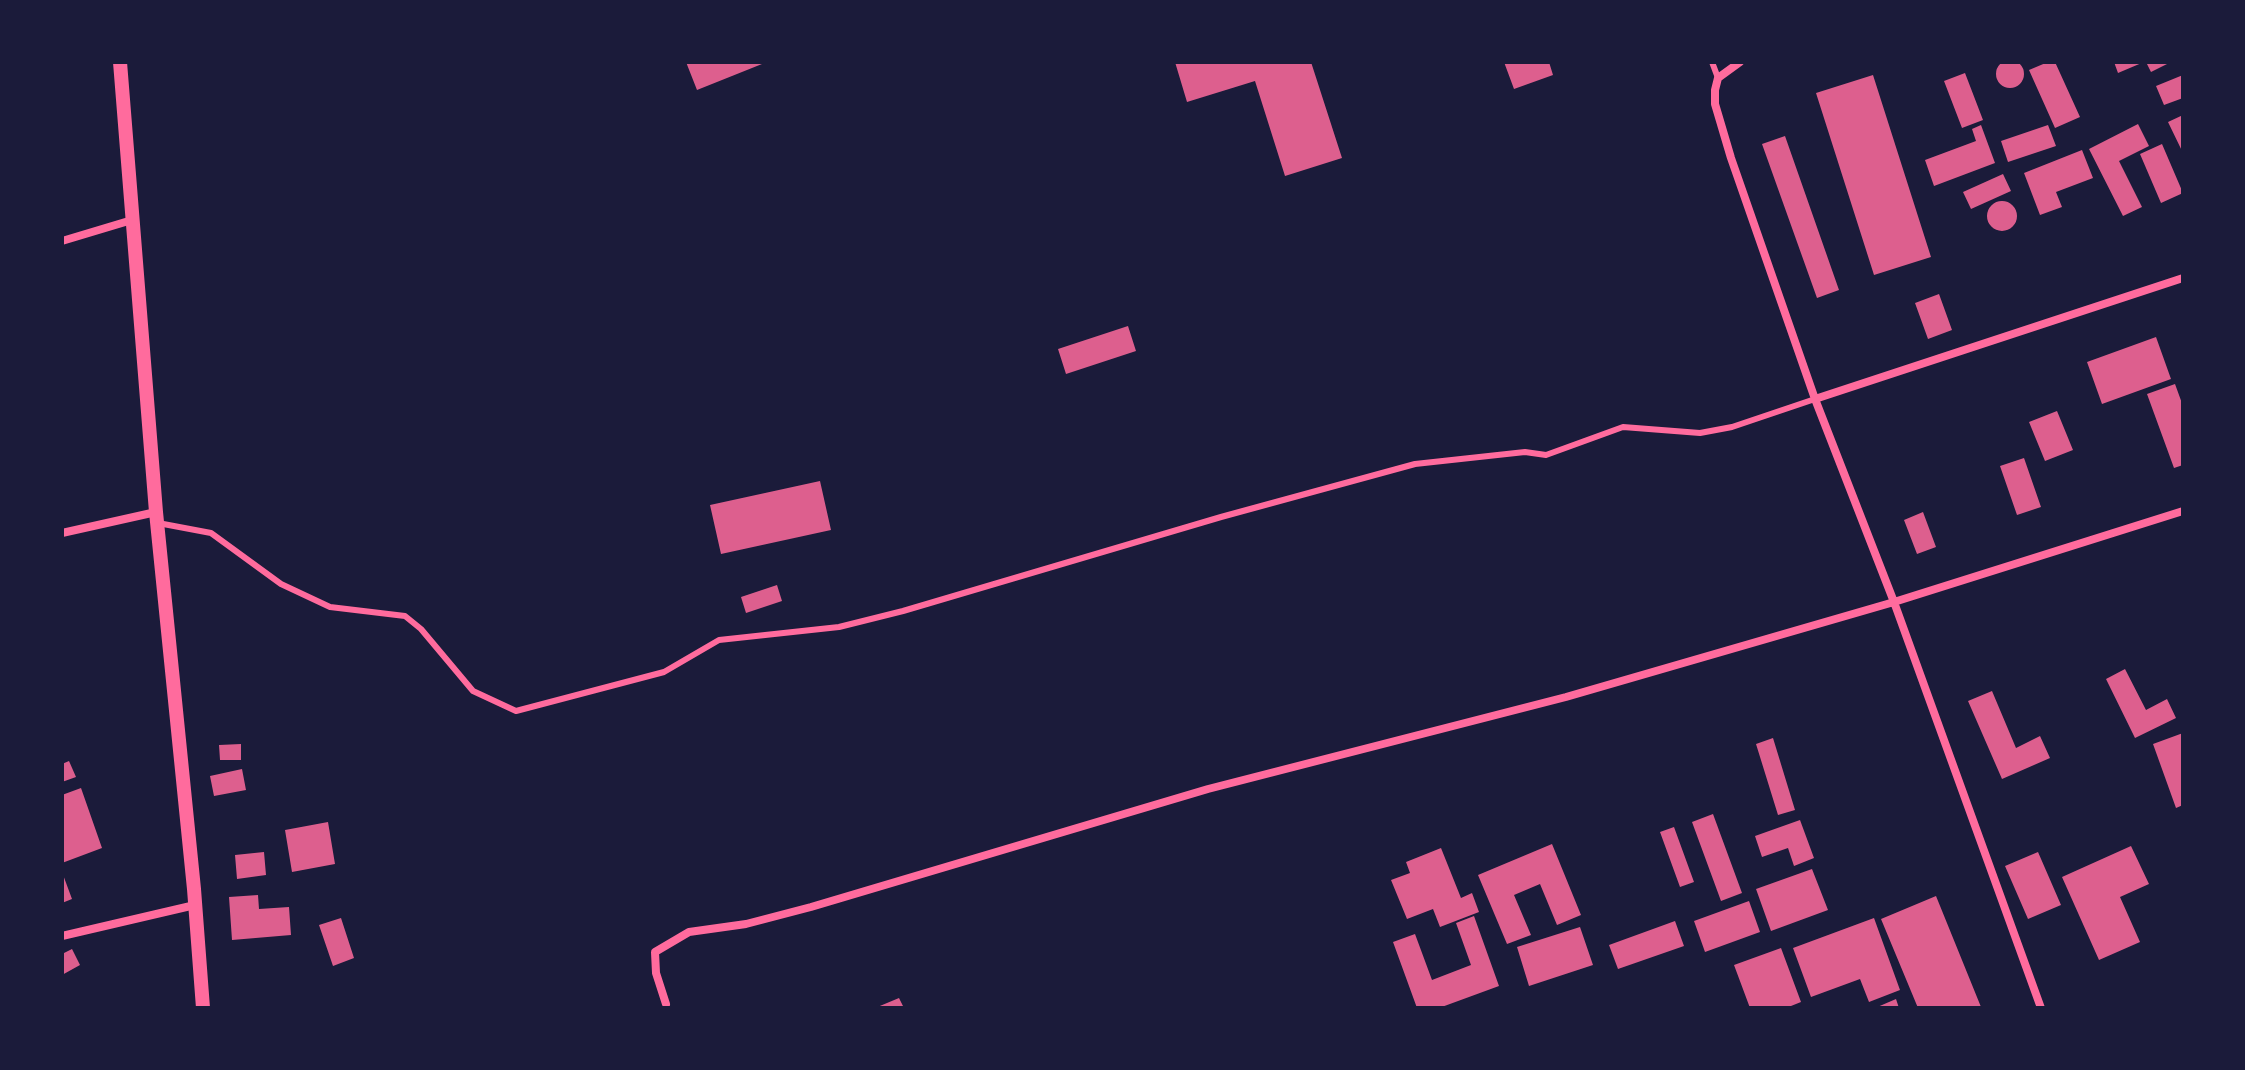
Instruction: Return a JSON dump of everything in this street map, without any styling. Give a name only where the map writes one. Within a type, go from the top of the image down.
[{"type":"street","points":[[120,62],[157,517],[203,1008]]},
{"type":"street","points":[[1740,62],[1718,78],[1715,104],[1731,158],[1815,399],[1894,602],[2041,1008]]},
{"type":"street","points":[[62,241],[132,220]]},
{"type":"street","points":[[1815,399],[2183,278]]},
{"type":"street","points":[[666,1004],[656,973],[655,952],[689,932],[746,924],[811,907],[1208,789],[1566,697],[1894,602],[2183,511]]},
{"type":"street","points":[[62,533],[157,517]]},
{"type":"street","points":[[62,936],[195,905]]},
{"type":"lane","points":[[1712,62],[1718,78]]},
{"type":"lane","points":[[157,517],[211,533],[281,584],[330,607],[405,616],[421,629],[473,691],[516,711],[664,672],[719,640],[839,627],[903,611],[1221,517],[1415,464],[1525,452],[1546,455],[1623,427],[1700,433],[1732,427],[1815,399]]},
{"type":"building","points":[[2010,60],[2020,64],[2024,74],[2020,84],[2010,88],[2000,84],[1996,74],[2000,64]]},
{"type":"building","points":[[686,62],[767,62],[697,90]]},
{"type":"building","points":[[1175,62],[1311,62],[1342,158],[1285,176],[1255,81],[1187,102]]},
{"type":"building","points":[[1504,62],[1549,62],[1553,75],[1514,89]]},
{"type":"building","points":[[2055,62],[2080,117],[2055,128],[2029,70]]},
{"type":"building","points":[[2114,62],[2144,62],[2118,73]]},
{"type":"building","points":[[2146,62],[2171,62],[2151,72]]},
{"type":"building","points":[[1965,73],[1983,120],[1962,128],[1944,81]]},
{"type":"building","points":[[1873,75],[1931,257],[1874,275],[1816,93]]},
{"type":"building","points":[[2183,75],[2183,98],[2164,105],[2156,86]]},
{"type":"building","points":[[2183,115],[2183,153],[2168,122]]},
{"type":"building","points":[[2138,124],[2149,146],[2119,161],[2142,207],[2123,216],[2089,149]]},
{"type":"building","points":[[1981,125],[1995,163],[1934,186],[1925,160],[1976,141],[1972,129]]},
{"type":"building","points":[[2048,125],[2056,146],[2008,162],[2001,141]]},
{"type":"building","points":[[1785,136],[1839,290],[1817,298],[1762,144]]},
{"type":"building","points":[[2162,144],[2183,193],[2161,203],[2140,154]]},
{"type":"building","points":[[2082,150],[2093,178],[2056,192],[2062,207],[2040,215],[2024,173]]},
{"type":"building","points":[[2003,174],[2011,191],[1971,209],[1963,192]]},
{"type":"building","points":[[2002,201],[2008,202],[2016,210],[2016,222],[2008,230],[2002,231],[1996,230],[1988,222],[1987,216],[1988,210],[1996,202]]},
{"type":"building","points":[[1939,294],[1952,330],[1928,339],[1915,303]]},
{"type":"building","points":[[1128,326],[1136,351],[1066,374],[1058,349]]},
{"type":"building","points":[[2156,337],[2171,379],[2102,404],[2087,362]]},
{"type":"building","points":[[2175,384],[2183,406],[2183,465],[2174,468],[2147,394]]},
{"type":"building","points":[[2057,411],[2073,450],[2045,461],[2029,422]]},
{"type":"building","points":[[2024,458],[2041,507],[2017,515],[2000,466]]},
{"type":"building","points":[[820,481],[831,530],[721,554],[710,505]]},
{"type":"building","points":[[1923,512],[1936,547],[1917,554],[1904,520]]},
{"type":"building","points":[[777,585],[782,601],[746,613],[741,597]]},
{"type":"building","points":[[2125,669],[2146,710],[2167,699],[2176,718],[2135,738],[2106,679]]},
{"type":"building","points":[[1992,691],[2016,748],[2040,736],[2050,758],[2002,779],[1968,701]]},
{"type":"building","points":[[2183,733],[2183,805],[2176,808],[2153,744]]},
{"type":"building","points":[[1773,738],[1795,810],[1778,815],[1756,744]]},
{"type":"building","points":[[241,744],[241,760],[220,760],[219,745]]},
{"type":"building","points":[[69,761],[76,777],[62,782],[62,764]]},
{"type":"building","points":[[242,769],[246,790],[214,796],[210,776]]},
{"type":"building","points":[[81,788],[102,848],[62,863],[62,795]]},
{"type":"building","points":[[1713,814],[1742,893],[1721,901],[1692,822]]},
{"type":"building","points":[[1800,820],[1814,858],[1794,866],[1788,848],[1762,857],[1755,836]]},
{"type":"building","points":[[328,822],[335,864],[292,872],[285,830]]},
{"type":"building","points":[[1674,827],[1694,882],[1680,887],[1660,832]]},
{"type":"building","points":[[1552,844],[1581,915],[1557,925],[1540,884],[1514,895],[1531,935],[1507,944],[1478,875]]},
{"type":"building","points":[[2131,846],[2149,884],[2120,897],[2140,942],[2099,960],[2062,877]]},
{"type":"building","points":[[1441,848],[1461,898],[1472,893],[1479,912],[1440,927],[1433,909],[1407,919],[1391,880],[1410,873],[1406,862]]},
{"type":"building","points":[[264,852],[266,875],[237,879],[235,855]]},
{"type":"building","points":[[2038,852],[2061,905],[2028,919],[2005,866]]},
{"type":"building","points":[[1812,869],[1828,910],[1771,931],[1756,889]]},
{"type":"building","points":[[62,872],[72,899],[62,903]]},
{"type":"building","points":[[258,895],[259,909],[289,907],[291,935],[232,940],[229,897]]},
{"type":"building","points":[[1936,896],[1981,1007],[1918,1008],[1881,919]]},
{"type":"building","points":[[1749,901],[1760,932],[1705,952],[1694,921]]},
{"type":"building","points":[[1474,916],[1499,986],[1439,1008],[1417,1008],[1393,942],[1415,934],[1432,980],[1471,965],[1456,923]]},
{"type":"building","points":[[341,918],[354,958],[333,966],[319,925]]},
{"type":"building","points":[[1874,918],[1900,990],[1869,1002],[1860,979],[1811,997],[1793,948]]},
{"type":"building","points":[[1675,921],[1684,946],[1618,969],[1609,945]]},
{"type":"building","points":[[1580,927],[1593,965],[1529,986],[1517,947]]},
{"type":"building","points":[[1781,948],[1801,1002],[1786,1008],[1750,1008],[1734,965]]},
{"type":"building","points":[[72,949],[80,965],[62,975],[62,954]]},
{"type":"building","points":[[899,998],[904,1008],[875,1008]]},
{"type":"building","points":[[1896,999],[1899,1008],[1875,1008]]}]
